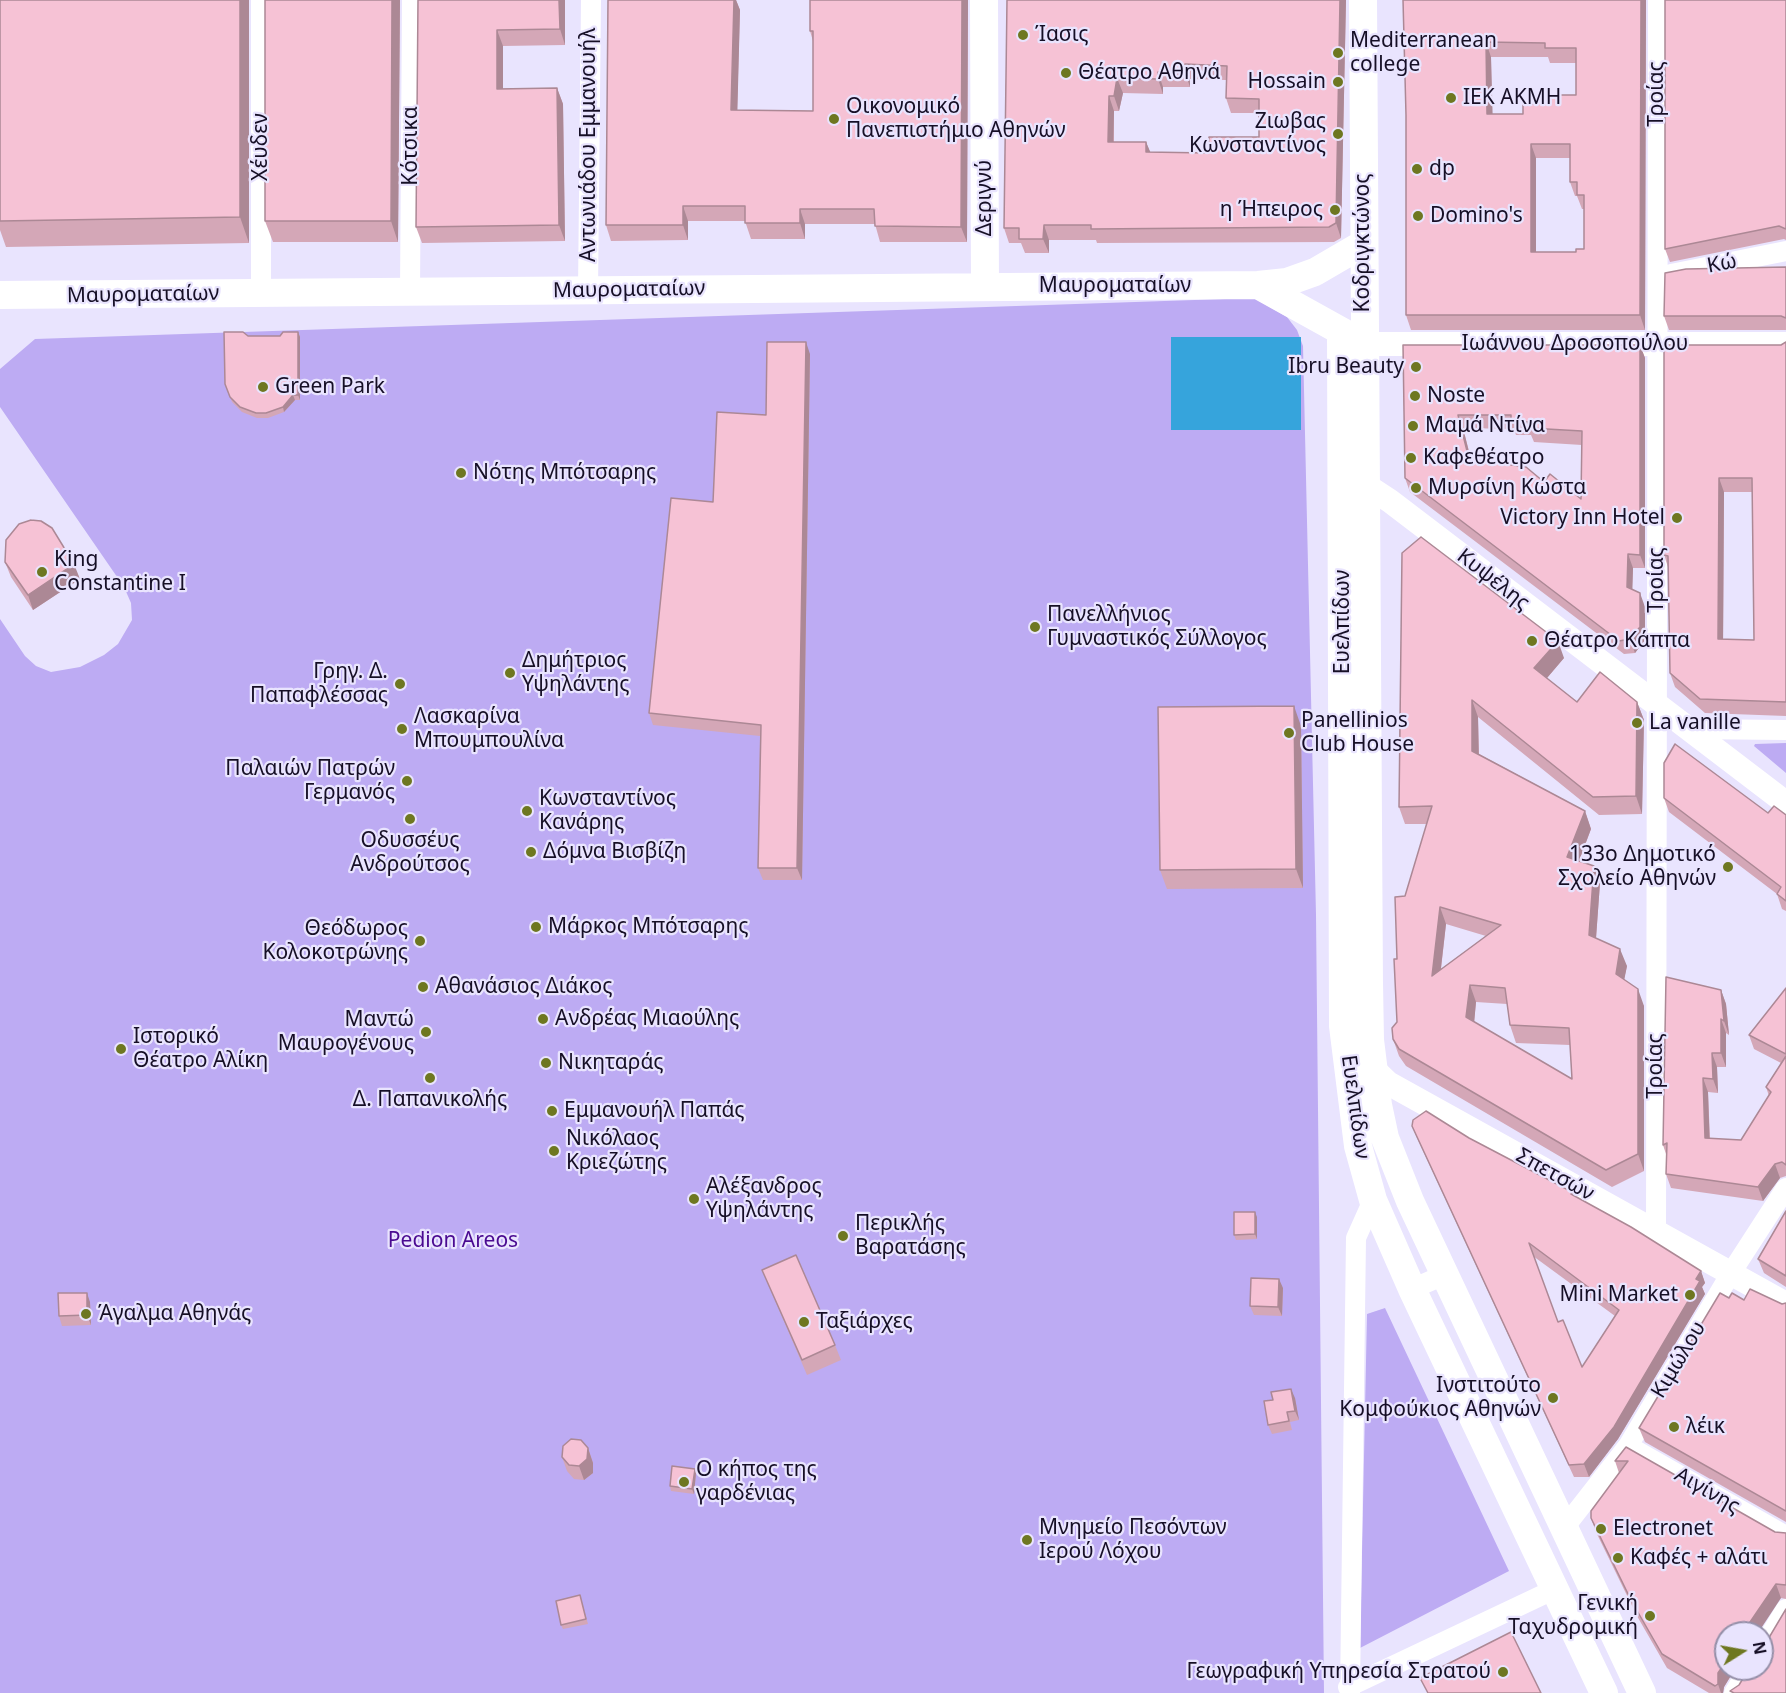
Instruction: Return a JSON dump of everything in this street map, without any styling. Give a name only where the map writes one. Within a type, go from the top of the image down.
[{"type":"main road","name":"Δεριγνύ","points":[[984,0],[985,287]]},
{"type":"main road","name":"Κοδριγκτώνος","points":[[1342,469],[1352,338],[1363,244],[1363,0]]},
{"type":"main road","name":"Μαυροματαίων","points":[[12,295],[1258,285],[1287,282],[1315,272],[1363,244]]},
{"type":"main road","name":"Μαυροματαίων","points":[[1258,285],[1352,338]]},
{"type":"main road","points":[[0,317],[12,295]]},
{"type":"main road","name":"Κοδριγκτώνος","points":[[1352,338],[1365,486]]},
{"type":"main road","name":"Ευελπίδων","points":[[1342,469],[1344,1026],[1358,1146],[1373,1200],[1412,1289],[1553,1590],[1604,1693]]},
{"type":"main road","name":"Ευελπίδων","points":[[1365,486],[1368,971],[1372,1069],[1385,1138],[1444,1275],[1642,1693]]},
{"type":"street","name":"Χέυδεν","points":[[261,0],[261,294]]},
{"type":"street","name":"Κότσικα","points":[[410,292],[412,0]]},
{"type":"street","name":"Αντωνιάδου Εμμανουήλ","points":[[588,291],[591,0]]},
{"type":"street","name":"Τροίας","points":[[1656,1232],[1658,0]]},
{"type":"street","name":"Κώ","points":[[1657,277],[1786,251]]},
{"type":"street","name":"Ιωάννου Δροσοπούλου","points":[[1352,338],[1786,344]]},
{"type":"street","name":"Κυψέλης","points":[[1342,469],[1390,501],[1786,803]]},
{"type":"street","points":[[1688,729],[1786,730]]},
{"type":"street","name":"Σπετσών","points":[[1344,1026],[1357,1052],[1388,1083],[1786,1304]]},
{"type":"street","name":"Κιμώλου","points":[[1564,1528],[1628,1446],[1731,1273],[1786,1188]]},
{"type":"street","points":[[1373,1200],[1356,1238],[1349,1690],[1553,1590]]},
{"type":"street","points":[[1412,1289],[1444,1275]]},
{"type":"street","name":"Αιγίνης","points":[[1628,1446],[1786,1536]]},
{"type":"street","points":[[1774,1628],[1786,1609]]},
{"type":"green space","name":"Pedion Areos","points":[[1254,298],[1287,317],[1297,330],[1303,346],[1316,915],[1324,1693],[0,1693],[0,619],[25,656],[36,666],[51,672],[80,667],[104,655],[118,644],[132,620],[131,603],[124,587],[0,407],[0,369],[35,339]]},
{"type":"green space","points":[[1786,743],[1786,773],[1754,746],[1755,744]]},
{"type":"green space","points":[[1385,1308],[1509,1571],[1360,1648],[1367,1314]]},
{"type":"water","points":[[1171,337],[1301,337],[1301,430],[1171,430]]},
{"type":"building","points":[[0,0],[240,0],[240,217],[0,221]]},
{"type":"building","points":[[265,0],[392,0],[391,221],[265,221]]},
{"type":"building","points":[[418,0],[559,0],[560,29],[497,30],[497,89],[557,88],[559,225],[416,227]]},
{"type":"building","points":[[608,0],[734,0],[731,110],[813,111],[813,31],[810,31],[810,0],[962,0],[961,227],[875,226],[874,209],[800,209],[800,223],[745,223],[745,206],[683,206],[683,225],[606,225]]},
{"type":"building","points":[[1007,0],[1340,0],[1336,223],[1329,227],[1091,229],[1091,225],[1044,225],[1043,239],[1019,239],[1019,228],[1004,228]],"holes":[[[1185,64],[1227,66],[1226,98],[1259,99],[1259,137],[1209,137],[1208,153],[1146,152],[1146,142],[1108,142],[1109,96],[1114,96],[1117,78],[1158,79],[1158,72],[1185,72]]]},
{"type":"building","points":[[1403,0],[1641,0],[1640,315],[1406,315],[1406,115]],"holes":[[[1486,42],[1545,43],[1545,48],[1576,48],[1576,95],[1538,95],[1538,104],[1523,104],[1523,114],[1487,114]],[[1531,144],[1570,144],[1570,182],[1577,182],[1577,195],[1584,195],[1584,249],[1576,249],[1576,252],[1531,252]]]},
{"type":"building","points":[[1665,0],[1786,0],[1786,229],[1779,226],[1665,249]]},
{"type":"building","points":[[1786,267],[1786,318],[1781,316],[1664,316],[1665,273],[1686,269]]},
{"type":"building","points":[[224,332],[243,332],[248,336],[280,336],[283,332],[298,332],[298,395],[293,395],[283,407],[266,413],[256,413],[240,407],[230,397],[225,384]]},
{"type":"building","points":[[767,342],[806,342],[797,868],[758,868],[761,725],[649,713],[671,498],[713,502],[717,412],[766,415]]},
{"type":"building","points":[[1786,342],[1786,702],[1700,699],[1670,673],[1668,556],[1664,555],[1664,345],[1781,345]],"holes":[[[1719,478],[1752,478],[1754,640],[1718,639]]]},
{"type":"building","points":[[1403,345],[1640,345],[1640,555],[1628,554],[1627,587],[1640,593],[1640,627],[1630,639],[1619,641],[1405,478]],"holes":[[[1458,415],[1511,415],[1511,421],[1529,422],[1529,428],[1582,431],[1581,499],[1550,474],[1544,482],[1526,467],[1469,459]]]},
{"type":"building","points":[[31,520],[41,521],[52,528],[74,564],[28,595],[5,562],[6,540],[19,524]]},
{"type":"building","points":[[1421,537],[1558,641],[1534,668],[1577,702],[1600,672],[1637,702],[1636,796],[1593,797],[1472,700],[1472,751],[1585,811],[1567,857],[1594,866],[1589,935],[1620,949],[1616,974],[1638,989],[1638,1154],[1606,1170],[1399,1049],[1393,1039],[1392,1028],[1397,1022],[1394,959],[1397,959],[1395,897],[1405,896],[1432,806],[1399,807],[1402,553]],"holes":[[[1440,907],[1501,925],[1432,976]],[[1470,985],[1505,988],[1510,1025],[1569,1028],[1572,1079],[1466,1017]]]},
{"type":"building","points":[[1294,706],[1296,869],[1160,870],[1158,707]]},
{"type":"building","points":[[1675,744],[1768,813],[1774,806],[1786,815],[1786,901],[1777,894],[1781,887],[1664,798],[1664,763]]},
{"type":"building","points":[[1666,977],[1721,990],[1724,1021],[1721,1019],[1721,1053],[1712,1053],[1713,1079],[1703,1078],[1705,1138],[1741,1140],[1771,1092],[1766,1087],[1786,1056],[1786,1165],[1782,1162],[1775,1164],[1758,1187],[1666,1174],[1667,1143],[1663,1145]]},
{"type":"building","points":[[1786,988],[1786,1054],[1749,1035]]},
{"type":"building","points":[[1426,1111],[1469,1138],[1574,1193],[1571,1194],[1631,1227],[1701,1271],[1696,1279],[1700,1281],[1614,1427],[1584,1464],[1569,1465],[1412,1126],[1413,1120]],"holes":[[[1529,1243],[1619,1310],[1582,1367],[1563,1320],[1558,1322]]]},
{"type":"building","points":[[1786,1211],[1786,1276],[1758,1259]]},
{"type":"building","points":[[1234,1212],[1255,1212],[1255,1234],[1234,1235]]},
{"type":"building","name":"Ταξιάρχες","points":[[796,1255],[835,1345],[802,1360],[762,1270]]},
{"type":"building","points":[[1251,1278],[1279,1279],[1278,1307],[1250,1306]]},
{"type":"building","points":[[1750,1289],[1782,1304],[1786,1303],[1786,1511],[1639,1428],[1720,1293],[1729,1298],[1732,1293],[1744,1300]]},
{"type":"building","points":[[58,1293],[87,1293],[87,1315],[59,1316]]},
{"type":"building","points":[[1291,1389],[1295,1411],[1287,1412],[1289,1421],[1268,1425],[1264,1401],[1273,1400],[1271,1392]]},
{"type":"building","points":[[571,1439],[581,1440],[588,1448],[587,1459],[579,1466],[569,1465],[562,1457],[563,1446]]},
{"type":"building","points":[[1626,1447],[1775,1532],[1786,1533],[1786,1585],[1776,1584],[1751,1621],[1714,1621],[1714,1681],[1718,1681],[1715,1686],[1662,1654],[1632,1602],[1591,1518],[1591,1511],[1628,1461],[1615,1461]]},
{"type":"building","name":"Ο κήπος της γαρδένιας","points":[[672,1466],[695,1469],[692,1489],[670,1486]]},
{"type":"building","points":[[580,1595],[586,1619],[561,1625],[556,1601]]},
{"type":"building","points":[[1786,1609],[1786,1693],[1734,1693],[1730,1691],[1742,1681],[1774,1681],[1774,1629]]},
{"type":"building","points":[[1511,1632],[1541,1693],[1428,1693],[1420,1678]]},
{"type":"place","name":"Ίασις","points":[[1023,35]]},
{"type":"place","name":"Mediterranean college","points":[[1338,53]]},
{"type":"place","name":"Θέατρο Αθηνά","points":[[1066,73]]},
{"type":"place","name":"Hossain","points":[[1338,82]]},
{"type":"place","name":"ΙΕΚ ΑΚΜΗ","points":[[1451,98]]},
{"type":"place","name":"Οικονομικό Πανεπιστήμιο Αθηνών","points":[[834,119]]},
{"type":"place","name":"Ζιωβας Κωνσταντίνος","points":[[1338,134]]},
{"type":"place","name":"dp","points":[[1417,169]]},
{"type":"place","name":"η Ήπειρος","points":[[1335,210]]},
{"type":"place","name":"Domino's","points":[[1418,216]]},
{"type":"place","name":"Ibru Beauty","points":[[1416,367]]},
{"type":"place","name":"Green Park","points":[[263,387]]},
{"type":"place","name":"Noste","points":[[1415,396]]},
{"type":"place","name":"Μαμά Ντίνα","points":[[1413,426]]},
{"type":"place","name":"Καφεθέατρο","points":[[1411,458]]},
{"type":"place","name":"Νότης Μπότσαρης","points":[[461,473]]},
{"type":"place","name":"Μυρσίνη Κώστα","points":[[1416,488]]},
{"type":"place","name":"Victory Inn Hotel","points":[[1677,518]]},
{"type":"place","name":"King Constantine I","points":[[42,572]]},
{"type":"place","name":"Πανελλήνιος Γυμναστικός Σύλλογος","points":[[1035,627]]},
{"type":"place","name":"Θέατρο Κάππα","points":[[1532,641]]},
{"type":"place","name":"Δημήτριος Υψηλάντης","points":[[510,673]]},
{"type":"place","name":"Γρηγ. Δ. Παπαφλέσσας","points":[[400,684]]},
{"type":"place","name":"La vanille","points":[[1637,723]]},
{"type":"place","name":"Λασκαρίνα Μπουμπουλίνα","points":[[402,729]]},
{"type":"place","name":"Panellinios Club House","points":[[1289,733]]},
{"type":"place","name":"Παλαιών Πατρών Γερμανός","points":[[407,781]]},
{"type":"place","name":"Κωνσταντίνος Κανάρης","points":[[527,811]]},
{"type":"place","name":"Οδυσσέυς Ανδρούτσος","points":[[410,819]]},
{"type":"place","name":"Δόμνα Βισβίζη","points":[[531,852]]},
{"type":"place","name":"133ο Δημοτικό Σχολείο Αθηνών","points":[[1728,867]]},
{"type":"place","name":"Μάρκος Μπότσαρης","points":[[536,927]]},
{"type":"place","name":"Θεόδωρος Κολοκοτρώνης","points":[[420,941]]},
{"type":"place","name":"Αθανάσιος Διάκος","points":[[423,987]]},
{"type":"place","name":"Ανδρέας Μιαούλης","points":[[543,1019]]},
{"type":"place","name":"Μαντώ Μαυρογένους","points":[[426,1032]]},
{"type":"place","name":"Ιστορικό Θέατρο Αλίκη","points":[[121,1049]]},
{"type":"place","name":"Νικηταράς","points":[[546,1063]]},
{"type":"place","name":"Δ. Παπανικολής","points":[[430,1078]]},
{"type":"place","name":"Εμμανουήλ Παπάς","points":[[552,1111]]},
{"type":"place","name":"Νικόλαος Κριεζώτης","points":[[554,1151]]},
{"type":"place","name":"Αλέξανδρος Υψηλάντης","points":[[694,1199]]},
{"type":"place","name":"Περικλής Βαρατάσης","points":[[843,1236]]},
{"type":"place","name":"Mini Market","points":[[1690,1295]]},
{"type":"place","name":"Άγαλμα Αθηνάς","points":[[86,1314]]},
{"type":"place","name":"Ταξιάρχες","points":[[804,1322]]},
{"type":"place","name":"Ινστιτούτο Κομφούκιος Αθηνών","points":[[1553,1398]]},
{"type":"place","name":"λέικ","points":[[1674,1427]]},
{"type":"place","name":"Ο κήπος της γαρδένιας","points":[[684,1482]]},
{"type":"place","name":"Electronet","points":[[1601,1529]]},
{"type":"place","name":"Μνημείο Πεσόντων Ιερού Λόχου","points":[[1027,1540]]},
{"type":"place","name":"Καφές + αλάτι","points":[[1618,1558]]},
{"type":"place","name":"Γενική Ταχυδρομική","points":[[1650,1616]]},
{"type":"place","name":"Γεωγραφική Υπηρεσία Στρατού","points":[[1503,1672]]}]
